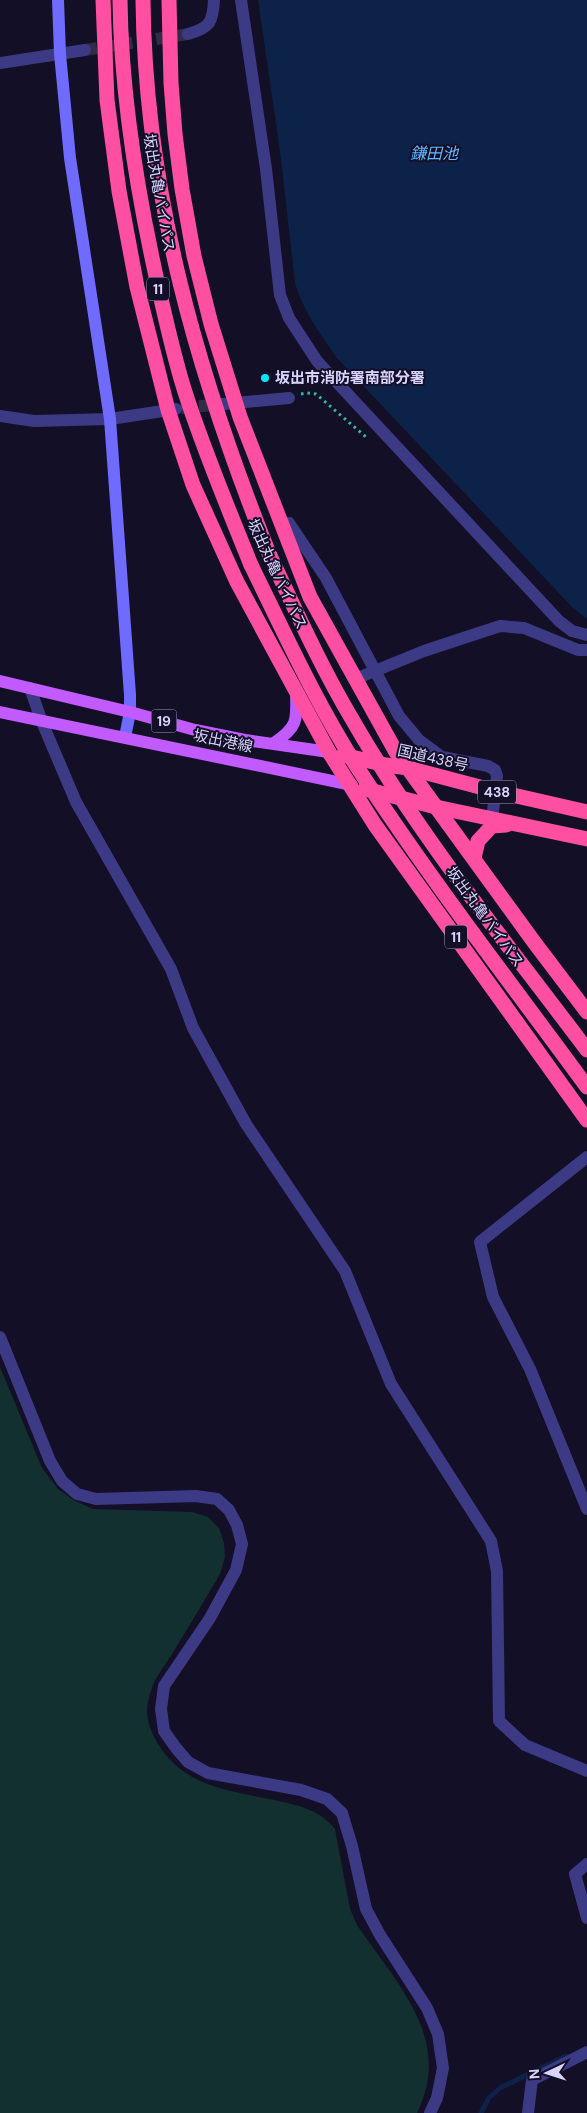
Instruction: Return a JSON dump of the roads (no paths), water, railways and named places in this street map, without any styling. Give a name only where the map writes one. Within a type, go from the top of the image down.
[{"type":"highway","points":[[103,0],[107,100],[119,191],[137,287],[197,494],[237,582],[329,752]]},
{"type":"highway","name":"坂出丸亀バイパス","points":[[120,0],[127,114],[142,211],[161,301],[184,391],[215,476],[251,565],[321,705],[359,769],[474,933],[587,1087]]},
{"type":"highway","name":"坂出丸亀バイパス","points":[[143,0],[150,115],[163,209],[182,297],[209,389],[237,474],[270,556],[352,719],[398,793],[447,864],[587,1050]]},
{"type":"highway","points":[[169,0],[171,83],[182,189],[197,266],[229,403],[310,597],[396,752],[587,1012]]},
{"type":"highway","name":"国道438号","points":[[329,752],[408,768],[495,791],[587,812]]},
{"type":"highway","name":"11","points":[[329,752],[352,785],[375,826],[587,1120]]},
{"type":"highway","name":"438","points":[[352,785],[492,820],[587,839]]},
{"type":"highway","points":[[474,858],[478,841],[492,826],[523,825]]},
{"type":"main road","name":"坂出港線","points":[[0,681],[130,712],[195,730],[245,740],[329,752]]},
{"type":"main road","points":[[274,743],[289,733],[296,724],[296,689]]},
{"type":"main road","name":"坂出港線","points":[[0,712],[352,785]]},
{"type":"street","points":[[58,0],[60,54],[70,158],[110,420],[130,712],[125,737]]},
{"type":"street","points":[[188,34],[206,27],[211,21],[214,0]]},
{"type":"street","points":[[241,0],[266,169],[280,295],[289,318],[317,361],[559,621],[572,631],[587,635]]},
{"type":"street","points":[[0,63],[86,50]]},
{"type":"street","points":[[229,403],[289,398]]},
{"type":"street","points":[[0,416],[34,421],[110,420],[172,410]]},
{"type":"street","points":[[289,523],[326,578],[399,716],[419,740],[442,757],[488,766],[495,770],[497,776],[492,820]]},
{"type":"street","points":[[355,679],[424,650],[500,626],[524,628],[578,650],[587,650]]},
{"type":"street","points":[[30,688],[42,722],[76,802],[171,969],[193,1028],[246,1124],[345,1271],[391,1384],[491,1541],[497,1571],[499,1721],[525,1745],[587,1771]]},
{"type":"street","points":[[587,1157],[480,1242],[494,1297],[530,1369],[587,1509]]},
{"type":"street","points":[[0,1337],[50,1461],[62,1481],[77,1494],[96,1499],[196,1496],[217,1499],[229,1510],[237,1525],[242,1544],[236,1570],[210,1618],[164,1686],[161,1709],[164,1731],[188,1762],[208,1773],[301,1790],[327,1799],[342,1813],[352,1846],[366,1909],[380,1935],[427,2008],[438,2034],[443,2068],[436,2098],[430,2113]]},
{"type":"street","points":[[587,1864],[574,1874],[587,1918]]},
{"type":"street","points":[[528,2113],[532,2080],[587,2052]]},
{"type":"water","name":"鎌田池","points":[[258,0],[587,0],[587,619],[572,607],[336,357],[307,312],[295,283],[280,151]]},
{"type":"waterway","points":[[481,2113],[489,2098],[500,2088],[566,2056]]},
{"type":"tunnel","points":[[85,50],[188,34]]},
{"type":"tunnel","points":[[181,408],[223,404]]},
{"type":"place","name":"坂出市消防署南部分署","points":[[265,378]]}]
